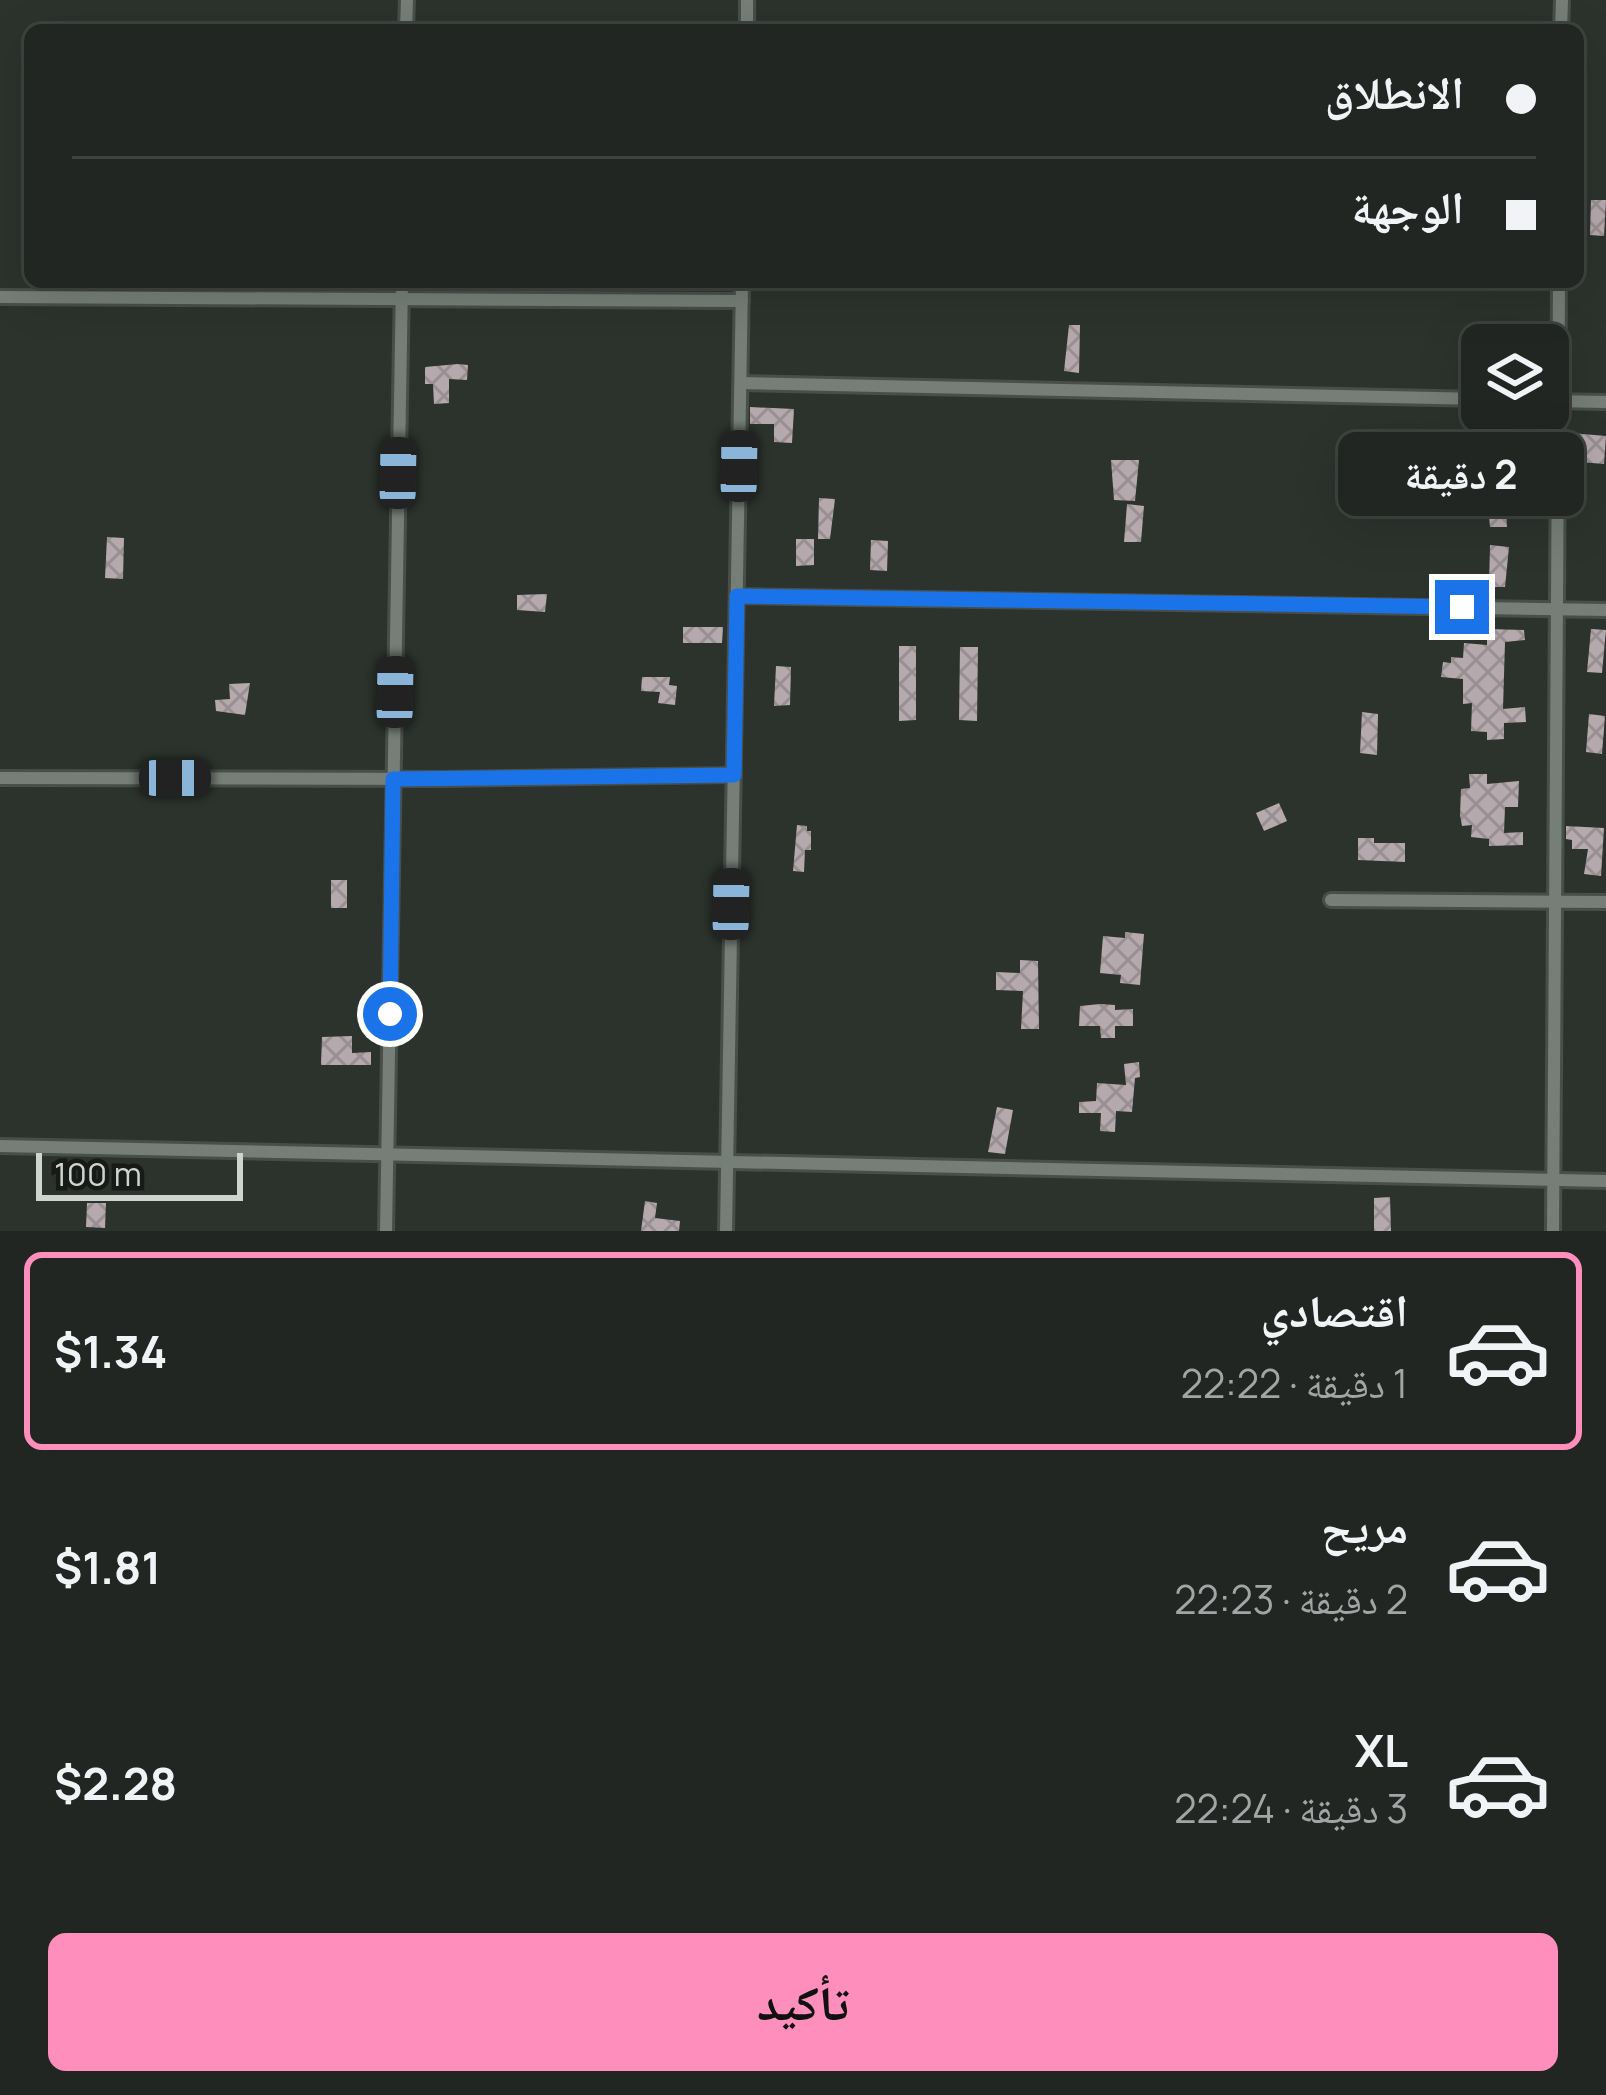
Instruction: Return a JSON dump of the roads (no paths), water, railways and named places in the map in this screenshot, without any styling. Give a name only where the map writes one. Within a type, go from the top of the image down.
[{"type":"street","points":[[386,1231],[402,288]]},
{"type":"street","points":[[726,1231],[742,288]]},
{"type":"street","points":[[1557,324],[1559,288]]},
{"type":"street","points":[[0,297],[742,301]]},
{"type":"street","points":[[741,383],[1461,400]]},
{"type":"street","points":[[1569,401],[1606,402]]},
{"type":"street","points":[[1552,1231],[1557,609],[1554,432]]},
{"type":"street","points":[[737,596],[1606,610]]},
{"type":"street","points":[[0,778],[734,775]]},
{"type":"street","points":[[1331,900],[1606,902]]},
{"type":"street","points":[[0,1146],[1606,1181]]}]
